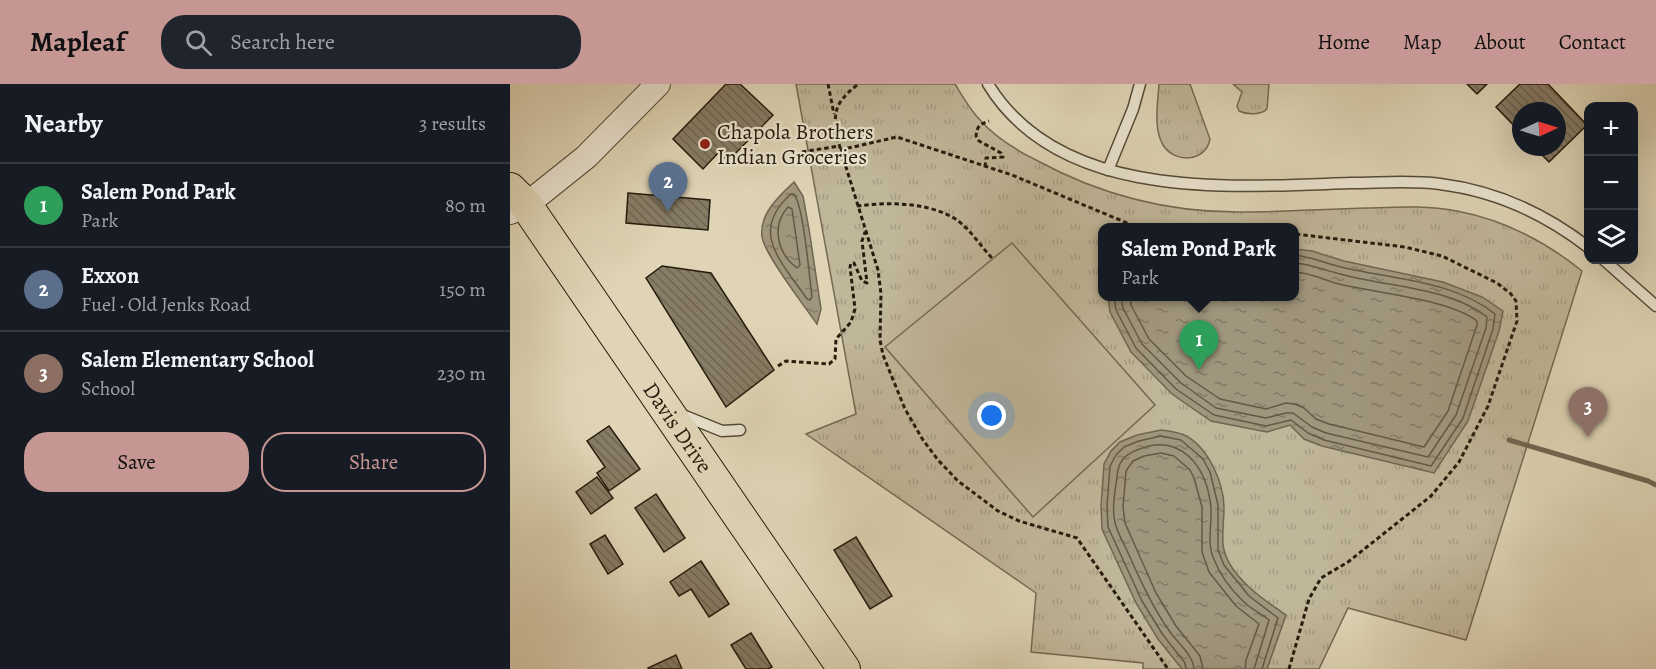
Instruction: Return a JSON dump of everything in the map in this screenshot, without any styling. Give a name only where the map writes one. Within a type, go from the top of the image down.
[{"type":"main road","name":"Davis Drive","points":[[516,202],[663,406],[844,669]]},
{"type":"street","points":[[516,202],[586,157],[658,84]]},
{"type":"lane","points":[[988,84],[1000,104],[1034,133],[1073,159],[1108,170],[1177,184],[1222,187],[1439,183],[1501,197],[1533,210],[1584,244]]},
{"type":"lane","points":[[1108,170],[1133,109],[1140,84]]},
{"type":"lane","points":[[1609,264],[1656,306]]},
{"type":"lane","points":[[663,406],[697,423],[722,431],[740,430]]},
{"type":"path","points":[[828,84],[839,148],[879,278],[882,313],[880,340],[883,355],[905,410],[923,440],[958,481],[998,511],[1019,521],[1077,538],[1168,669]]},
{"type":"path","points":[[834,119],[837,105],[845,94],[857,85]]},
{"type":"path","points":[[985,167],[986,158],[1003,157],[1001,153],[979,141],[976,136],[980,124],[989,121]]},
{"type":"path","points":[[802,152],[839,148],[897,137],[1041,186],[1127,223]]},
{"type":"path","points":[[857,206],[878,203],[904,204],[954,218],[974,236],[993,259]]},
{"type":"path","points":[[778,366],[786,361],[829,364],[835,359],[836,339],[851,322],[855,309],[850,270],[852,263],[862,281],[867,283],[862,241],[865,230]]},
{"type":"path","points":[[1289,669],[1309,599],[1321,578],[1348,562],[1431,496],[1459,462],[1488,406],[1517,321],[1518,311],[1511,294],[1497,283],[1442,256],[1405,247],[1299,234]]},
{"type":"green space","points":[[796,84],[955,84],[977,117],[1007,143],[1085,183],[1137,200],[1190,209],[1244,212],[1401,207],[1446,209],[1491,220],[1523,233],[1553,250],[1582,271],[1466,640],[1348,608],[1319,669],[1143,669],[1143,663],[1031,652],[1036,593],[806,434],[856,414]]},
{"type":"green space","points":[[1159,84],[1190,84],[1210,139],[1207,147],[1197,156],[1182,158],[1168,151],[1163,145],[1157,123]]},
{"type":"green space","points":[[1233,84],[1269,84],[1267,109],[1254,114],[1239,111],[1237,106],[1242,92]]},
{"type":"green space","points":[[1012,243],[1155,405],[1033,517],[885,347]]},
{"type":"water","points":[[794,182],[803,196],[809,229],[821,309],[817,324],[770,256],[762,237],[764,221],[771,206]]},
{"type":"water","points":[[1299,249],[1443,282],[1482,297],[1503,311],[1499,331],[1468,421],[1434,473],[1322,446],[1304,439],[1290,425],[1267,432],[1211,421],[1172,394],[1131,352],[1110,312],[1109,301],[1299,301]]},
{"type":"water","points":[[1161,430],[1175,432],[1193,440],[1207,456],[1221,488],[1224,508],[1223,540],[1228,560],[1249,587],[1286,615],[1267,669],[1182,669],[1158,639],[1136,603],[1102,529],[1104,464],[1111,451],[1120,442],[1137,435]]},
{"type":"building","points":[[726,84],[740,84],[773,115],[728,161],[719,152],[703,169],[673,139]]},
{"type":"building","points":[[1467,84],[1487,84],[1477,94]]},
{"type":"building","points":[[1520,84],[1548,84],[1565,102],[1512,102],[1512,124],[1496,107]]},
{"type":"building","points":[[1566,103],[1584,122],[1584,128],[1566,145]]},
{"type":"building","points":[[1543,156],[1555,156],[1549,162]]},
{"type":"building","points":[[628,193],[710,200],[708,230],[626,223]]},
{"type":"building","points":[[662,266],[711,273],[774,370],[726,407],[646,278]]},
{"type":"building","points":[[609,426],[640,469],[609,491],[597,473],[605,467],[587,441]]},
{"type":"building","points":[[597,477],[613,498],[591,514],[576,492]]},
{"type":"building","points":[[656,494],[685,538],[664,552],[635,508]]},
{"type":"building","points":[[605,535],[623,564],[608,574],[590,544]]},
{"type":"building","points":[[856,537],[892,596],[870,609],[834,550]]},
{"type":"building","points":[[701,561],[729,604],[709,617],[691,589],[679,596],[670,582]]},
{"type":"building","points":[[751,633],[772,667],[746,669],[731,645]]},
{"type":"building","points":[[676,655],[682,669],[648,668]]},
{"type":"waterway","points":[[1509,440],[1656,485]]},
{"type":"place","name":"Chapola Brothers Indian Groceries","points":[[705,144]]},
{"type":"place","name":"Exxon","points":[[668,212]]},
{"type":"place","name":"Salem Pond Park","points":[[1199,370]]},
{"type":"place","name":"Salem Elementary School","points":[[1588,437]]}]
